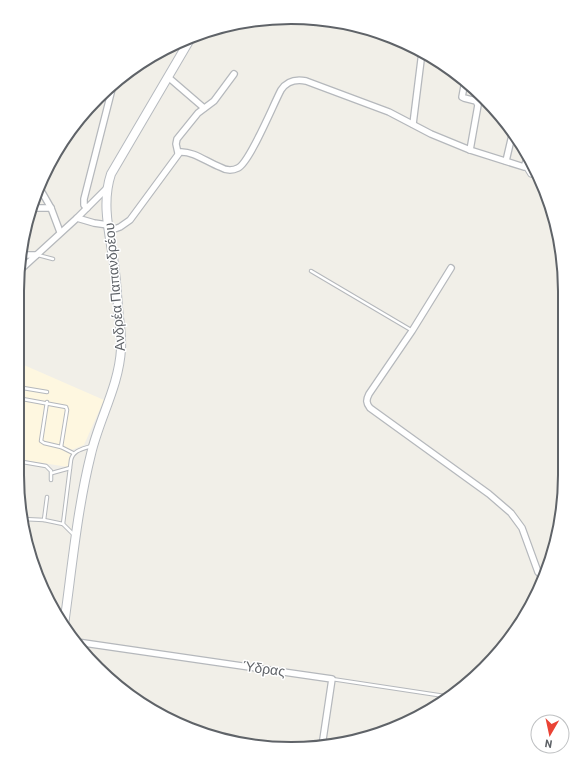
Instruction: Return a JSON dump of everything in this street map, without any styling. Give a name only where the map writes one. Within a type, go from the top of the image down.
[{"type":"main road","name":"Ανδρέα Παπανδρέου","points":[[65,617],[84,487],[93,445],[112,391],[121,349],[114,266],[108,228],[108,187],[111,174],[187,45]]},
{"type":"street","points":[[413,124],[421,58]]},
{"type":"street","points":[[178,153],[176,144],[177,139],[198,113],[214,101],[234,74]]},
{"type":"street","points":[[168,77],[204,108]]},
{"type":"street","points":[[77,218],[108,228],[120,227],[130,220],[178,153],[189,152],[225,169],[231,170],[239,168],[247,159],[283,87],[299,80],[314,83],[389,112],[431,134],[470,150],[523,166],[525,163]]},
{"type":"street","points":[[464,87],[462,97],[476,101],[478,105],[470,150]]},
{"type":"street","points":[[87,208],[84,205],[84,199],[111,94]]},
{"type":"street","points":[[506,161],[511,140]]},
{"type":"street","points":[[26,265],[77,218],[108,187]]},
{"type":"street","points":[[42,193],[60,232]]},
{"type":"street","points":[[37,208],[50,208]]},
{"type":"street","points":[[26,255],[36,255]]},
{"type":"street","points":[[451,268],[412,331],[369,394],[366,400],[367,404],[370,408],[489,494],[511,513],[522,528],[539,574]]},
{"type":"street","name":"Ύδρας","points":[[83,643],[332,679]]},
{"type":"street","points":[[323,740],[332,679]]},
{"type":"lane","points":[[523,166],[531,175]]},
{"type":"lane","points":[[36,255],[53,259]]},
{"type":"lane","points":[[311,271],[412,331]]},
{"type":"lane","points":[[24,388],[47,392]]},
{"type":"lane","points":[[24,399],[64,405],[67,408],[62,447]]},
{"type":"lane","points":[[47,402],[41,442],[62,447],[73,453]]},
{"type":"lane","points":[[73,453],[93,445]]},
{"type":"lane","points":[[63,524],[73,453]]},
{"type":"lane","points":[[24,462],[46,466],[52,473],[51,480]]},
{"type":"lane","points":[[52,473],[70,468]]},
{"type":"lane","points":[[44,520],[47,496]]},
{"type":"lane","points":[[28,519],[44,520],[63,524],[76,537]]},
{"type":"lane","name":"Ύδρας","points":[[332,679],[441,696]]},
{"type":"shaded area","points":[[24,365],[104,400],[84,445],[71,450],[68,467],[24,460]]}]
